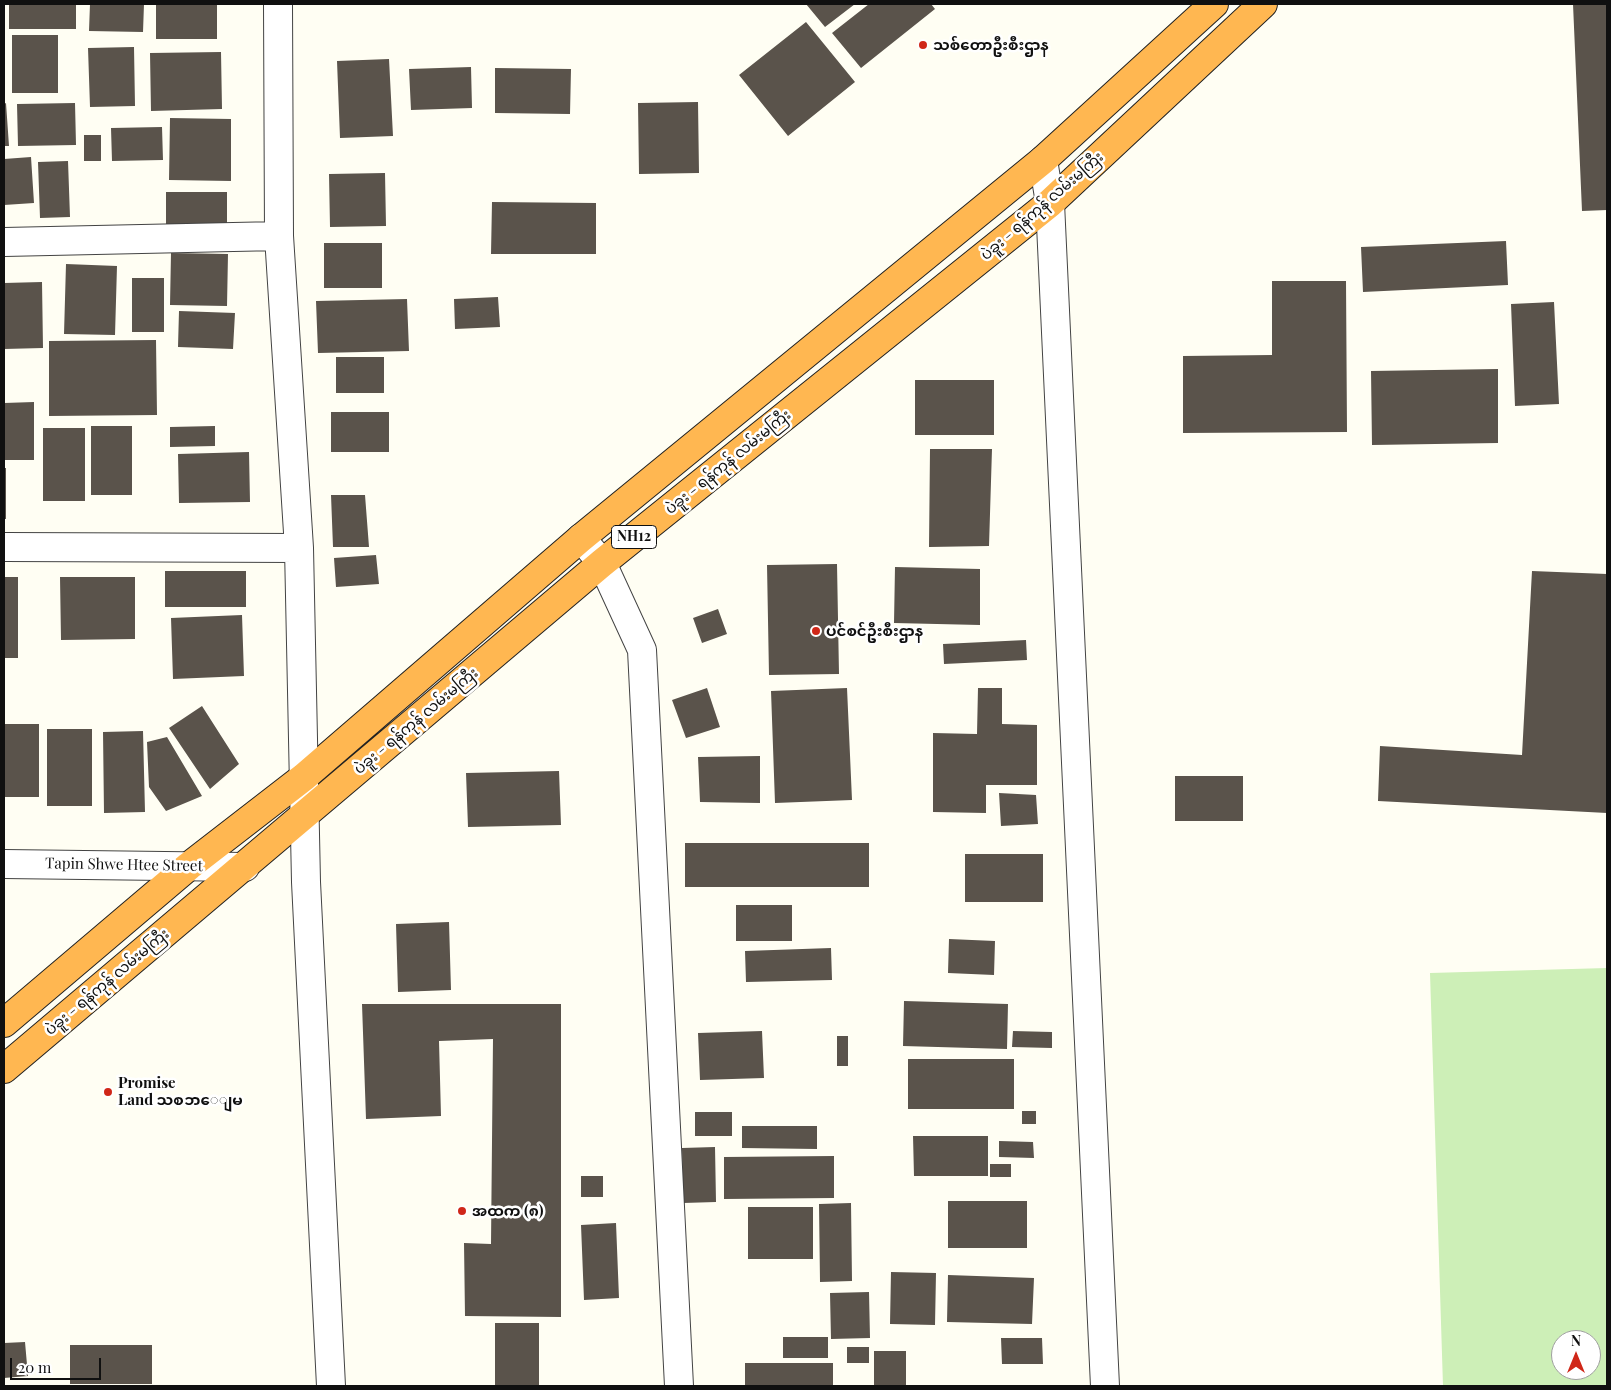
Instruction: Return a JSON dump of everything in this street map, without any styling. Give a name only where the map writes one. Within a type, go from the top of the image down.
[{"type":"highway","name":"ပဲခူး - ရန်ကုန် လမ်းမကြီး","points":[[4,1023],[189,866],[304,777],[581,538],[1043,160],[1214,4]]},
{"type":"highway","name":"ပဲခူး - ရန်ကုန် လမ်းမကြီး","points":[[4,1069],[602,563],[1050,203],[1263,4]]},
{"type":"street","points":[[278,4],[279,236],[298,548],[306,882],[330,1386]]},
{"type":"street","points":[[1043,160],[1050,203],[1105,1386]]},
{"type":"street","points":[[4,242],[279,236]]},
{"type":"street","points":[[581,538],[602,563],[642,650],[678,1386]]},
{"type":"street","points":[[4,547],[298,548]]},
{"type":"street","name":"Tapin Shwe Htee Street","points":[[4,864],[245,867]]},
{"type":"green space","points":[[1607,968],[1607,1386],[1443,1386],[1430,973]]},
{"type":"building","points":[[9,4],[76,4],[76,29],[9,29]]},
{"type":"building","points":[[90,4],[144,4],[143,32],[89,31]]},
{"type":"building","points":[[156,4],[217,4],[217,39],[156,39]]},
{"type":"building","points":[[806,4],[855,4],[825,27]]},
{"type":"building","points":[[869,4],[931,4],[935,9],[861,68],[832,33]]},
{"type":"building","points":[[1573,4],[1607,4],[1607,210],[1582,211]]},
{"type":"building","points":[[806,22],[855,82],[788,136],[739,75]]},
{"type":"building","points":[[12,35],[58,35],[58,93],[12,93]]},
{"type":"building","points":[[134,47],[135,106],[90,107],[88,48]]},
{"type":"building","points":[[221,52],[222,109],[151,111],[150,53]]},
{"type":"building","points":[[389,59],[393,136],[340,138],[337,61]]},
{"type":"building","points":[[471,67],[472,108],[411,110],[409,69]]},
{"type":"building","points":[[495,68],[571,69],[570,114],[495,113]]},
{"type":"building","points":[[698,102],[699,173],[639,174],[638,103]]},
{"type":"building","points":[[6,103],[9,146],[4,146],[4,104]]},
{"type":"building","points":[[75,103],[76,145],[18,146],[17,104]]},
{"type":"building","points":[[170,118],[231,119],[231,181],[169,180]]},
{"type":"building","points":[[162,127],[163,160],[112,161],[111,128]]},
{"type":"building","points":[[84,135],[101,135],[101,161],[84,161]]},
{"type":"building","points":[[31,157],[34,203],[4,205],[4,159]]},
{"type":"building","points":[[68,161],[70,217],[40,218],[38,162]]},
{"type":"building","points":[[385,173],[386,226],[330,227],[329,174]]},
{"type":"building","points":[[166,192],[227,192],[227,225],[166,225]]},
{"type":"building","points":[[492,202],[596,203],[596,254],[491,254]]},
{"type":"building","points":[[1506,241],[1508,285],[1363,292],[1361,247]]},
{"type":"building","points":[[324,243],[382,243],[382,288],[324,288]]},
{"type":"building","points":[[171,253],[228,254],[227,306],[170,305]]},
{"type":"building","points":[[66,264],[117,266],[115,335],[64,334]]},
{"type":"building","points":[[132,278],[164,278],[164,332],[132,332]]},
{"type":"building","points":[[1272,281],[1346,281],[1347,432],[1183,433],[1183,356],[1272,355]]},
{"type":"building","points":[[42,282],[43,348],[4,349],[4,283]]},
{"type":"building","points":[[498,297],[500,327],[455,329],[454,299]]},
{"type":"building","points":[[407,299],[409,351],[318,353],[316,301]]},
{"type":"building","points":[[1554,302],[1559,404],[1515,406],[1511,304]]},
{"type":"building","points":[[179,311],[235,313],[233,349],[178,347]]},
{"type":"building","points":[[156,340],[157,415],[49,416],[49,341]]},
{"type":"building","points":[[336,357],[384,357],[384,393],[336,393]]},
{"type":"building","points":[[1498,369],[1498,443],[1372,445],[1371,371]]},
{"type":"building","points":[[915,380],[994,380],[994,435],[915,435]]},
{"type":"building","points":[[34,402],[34,460],[4,460],[4,403]]},
{"type":"building","points":[[331,412],[389,412],[389,452],[331,452]]},
{"type":"building","points":[[91,426],[132,426],[132,495],[91,495]]},
{"type":"building","points":[[215,426],[215,446],[170,447],[170,427]]},
{"type":"building","points":[[43,428],[85,428],[85,501],[43,501]]},
{"type":"building","points":[[930,449],[992,449],[989,546],[929,547]]},
{"type":"building","points":[[249,452],[250,502],[179,503],[178,454]]},
{"type":"building","points":[[4,468],[6,468],[6,519],[4,519]]},
{"type":"building","points":[[331,495],[365,495],[369,547],[333,547]]},
{"type":"building","points":[[376,555],[379,584],[336,587],[334,558]]},
{"type":"building","points":[[837,564],[839,674],[769,675],[767,565]]},
{"type":"building","points":[[895,567],[980,569],[980,625],[894,623]]},
{"type":"building","points":[[165,571],[246,571],[246,607],[165,607]]},
{"type":"building","points":[[1532,571],[1607,574],[1607,813],[1378,801],[1380,746],[1522,755]]},
{"type":"building","points":[[4,577],[18,577],[18,658],[4,658]]},
{"type":"building","points":[[60,577],[135,577],[135,639],[61,640]]},
{"type":"building","points":[[718,609],[727,634],[702,643],[693,618]]},
{"type":"building","points":[[242,615],[244,676],[173,679],[171,618]]},
{"type":"building","points":[[1026,640],[1027,660],[944,664],[943,644]]},
{"type":"building","points":[[707,688],[720,727],[686,738],[672,700]]},
{"type":"building","points":[[847,688],[852,800],[775,803],[771,691]]},
{"type":"building","points":[[978,688],[1002,688],[1002,724],[1037,725],[1037,785],[986,785],[986,813],[933,812],[933,733],[977,734]]},
{"type":"building","points":[[202,706],[239,764],[210,789],[169,728]]},
{"type":"building","points":[[4,724],[39,724],[39,797],[4,797]]},
{"type":"building","points":[[47,729],[92,729],[92,806],[47,806]]},
{"type":"building","points":[[143,731],[145,812],[104,813],[103,732]]},
{"type":"building","points":[[167,737],[202,796],[166,811],[149,787],[147,742]]},
{"type":"building","points":[[760,756],[760,803],[700,802],[698,757]]},
{"type":"building","points":[[559,771],[561,825],[468,827],[466,773]]},
{"type":"building","points":[[1175,776],[1243,776],[1243,821],[1175,821]]},
{"type":"building","points":[[999,793],[1036,795],[1038,824],[1001,826]]},
{"type":"building","points":[[685,843],[869,843],[869,887],[685,887]]},
{"type":"building","points":[[965,854],[1043,854],[1043,902],[965,902]]},
{"type":"building","points":[[736,905],[792,905],[792,941],[736,941]]},
{"type":"building","points":[[449,922],[451,990],[398,992],[396,924]]},
{"type":"building","points":[[949,939],[995,941],[994,975],[948,973]]},
{"type":"building","points":[[831,948],[832,980],[746,982],[745,951]]},
{"type":"building","points":[[904,1001],[1008,1004],[1007,1049],[903,1046]]},
{"type":"building","points":[[362,1004],[561,1004],[561,1317],[465,1316],[464,1243],[491,1244],[493,1039],[439,1041],[441,1116],[366,1119]]},
{"type":"building","points":[[762,1031],[764,1078],[700,1080],[698,1033]]},
{"type":"building","points":[[1013,1031],[1052,1032],[1052,1048],[1012,1047]]},
{"type":"building","points":[[837,1036],[848,1036],[848,1066],[837,1066]]},
{"type":"building","points":[[908,1059],[1014,1059],[1014,1109],[908,1109]]},
{"type":"building","points":[[1022,1111],[1036,1111],[1036,1124],[1022,1124]]},
{"type":"building","points":[[695,1112],[732,1112],[732,1136],[695,1136]]},
{"type":"building","points":[[742,1126],[817,1126],[817,1149],[742,1148]]},
{"type":"building","points":[[913,1136],[988,1136],[988,1176],[914,1176]]},
{"type":"building","points":[[999,1141],[1033,1142],[1034,1158],[999,1157]]},
{"type":"building","points":[[715,1147],[716,1202],[683,1203],[682,1148]]},
{"type":"building","points":[[834,1156],[834,1198],[724,1199],[724,1157]]},
{"type":"building","points":[[990,1164],[1011,1164],[1011,1177],[990,1177]]},
{"type":"building","points":[[581,1176],[603,1176],[603,1197],[581,1197]]},
{"type":"building","points":[[948,1201],[1027,1201],[1027,1248],[948,1248]]},
{"type":"building","points":[[851,1203],[852,1281],[820,1282],[819,1204]]},
{"type":"building","points":[[748,1207],[813,1207],[813,1259],[748,1259]]},
{"type":"building","points":[[616,1223],[619,1298],[584,1300],[581,1225]]},
{"type":"building","points":[[891,1272],[936,1273],[935,1325],[890,1324]]},
{"type":"building","points":[[948,1275],[1034,1278],[1032,1324],[947,1322]]},
{"type":"building","points":[[869,1292],[870,1338],[831,1339],[830,1293]]},
{"type":"building","points":[[495,1323],[539,1323],[539,1386],[495,1386]]},
{"type":"building","points":[[783,1337],[828,1337],[828,1358],[783,1358]]},
{"type":"building","points":[[1001,1338],[1042,1338],[1043,1364],[1002,1364]]},
{"type":"building","points":[[25,1342],[28,1376],[4,1378],[4,1343]]},
{"type":"building","points":[[70,1345],[152,1345],[152,1384],[70,1384]]},
{"type":"building","points":[[847,1347],[869,1347],[869,1363],[847,1363]]},
{"type":"building","points":[[874,1351],[906,1351],[906,1386],[874,1386]]},
{"type":"building","points":[[745,1363],[833,1363],[833,1386],[745,1386]]},
{"type":"place","name":"သစ်တောဦးစီးဌာန","points":[[923,45]]},
{"type":"place","name":"ပင်စင်ဦးစီးဌာန","points":[[816,631]]},
{"type":"place","name":"Promise Land သစၥာေျမ","points":[[108,1092]]},
{"type":"place","name":"အထက (၈)","points":[[462,1211]]}]
